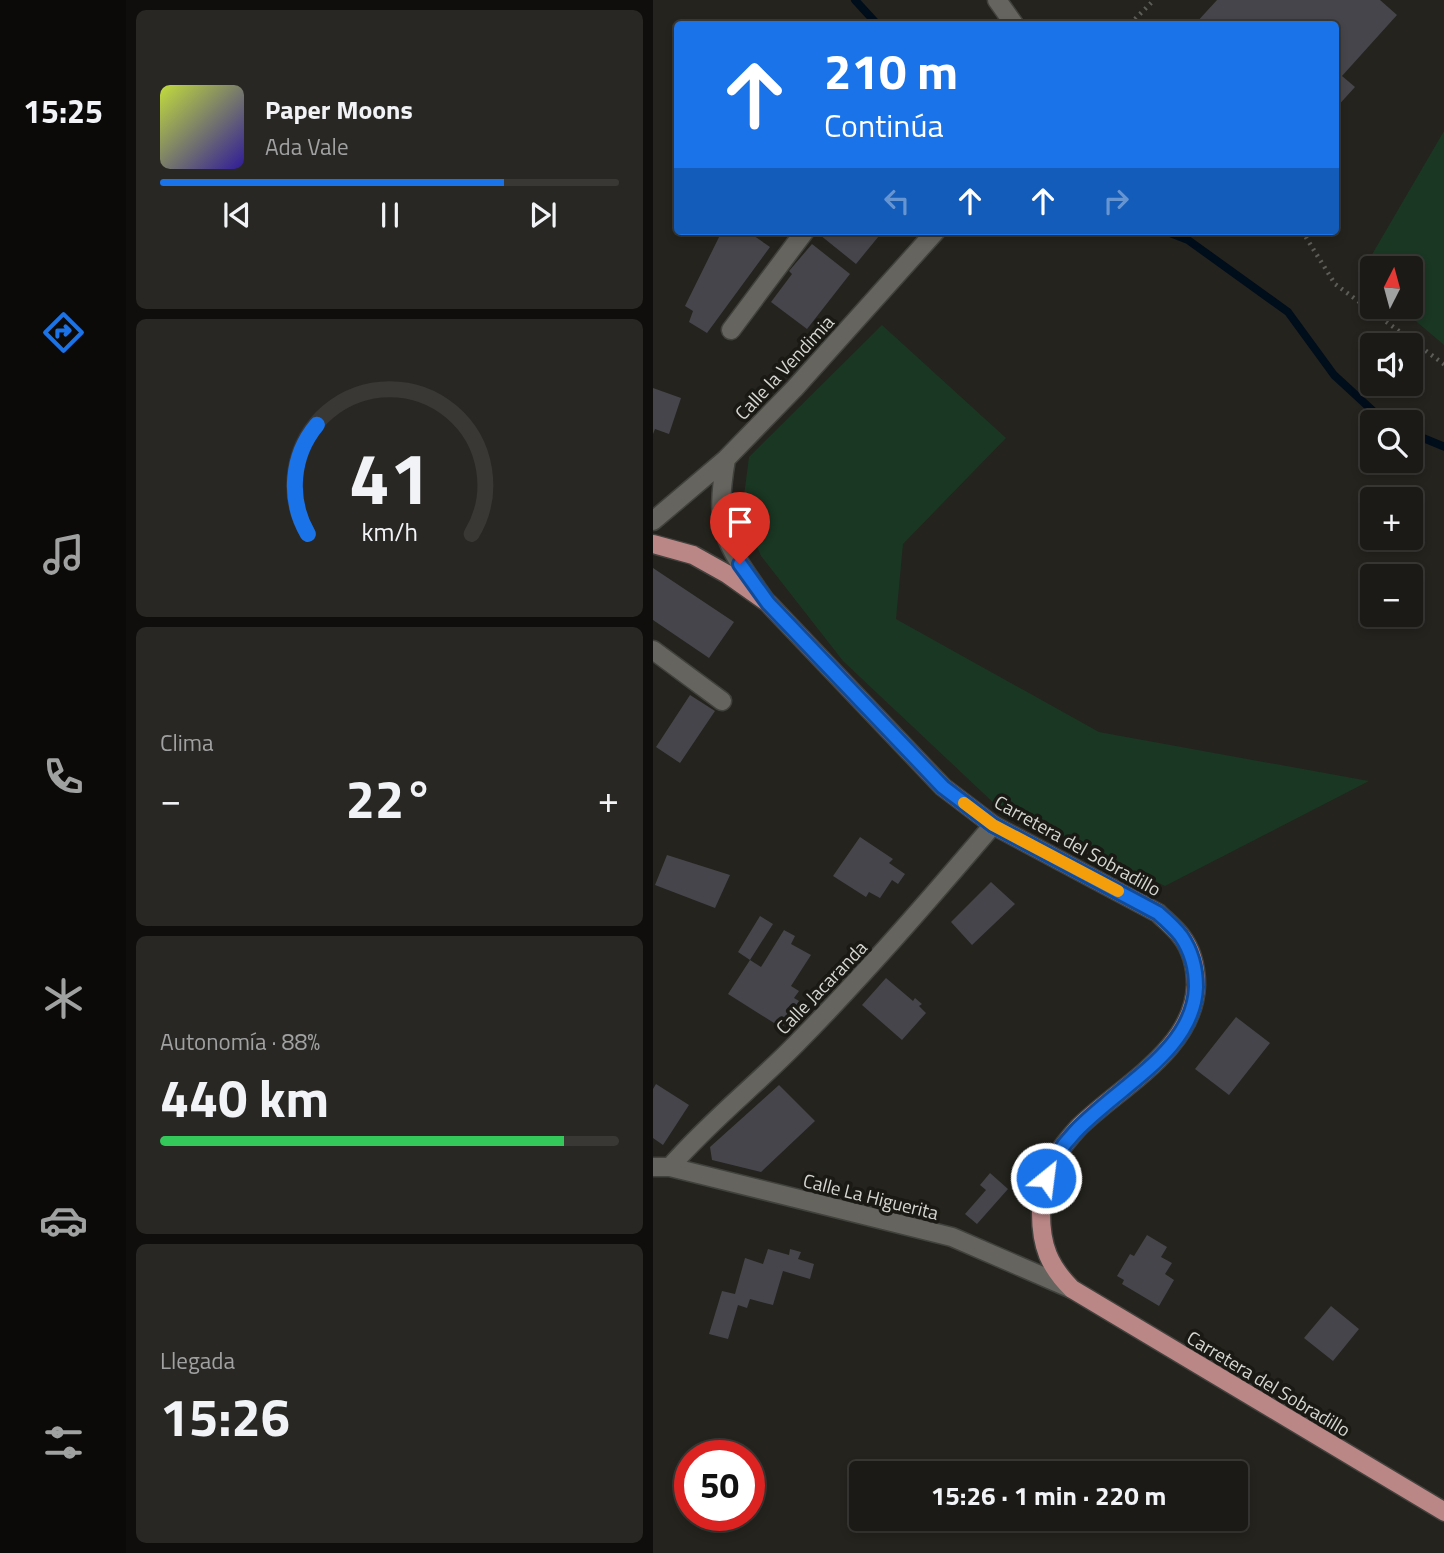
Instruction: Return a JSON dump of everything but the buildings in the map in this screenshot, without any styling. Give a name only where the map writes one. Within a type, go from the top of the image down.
[{"type":"main road","name":"Carretera del Sobradillo","points":[[653,544],[693,555],[727,574],[768,603],[943,787],[993,825],[1158,913],[1180,935],[1193,957],[1196,978],[1195,999],[1190,1018],[1153,1064],[1077,1129],[1051,1164],[1042,1191],[1042,1236],[1046,1253],[1057,1274],[1072,1289],[1444,1512]]},
{"type":"street","points":[[997,0],[1012,21]]},
{"type":"street","points":[[731,330],[802,235]]},
{"type":"street","name":"Calle la Vendimia","points":[[653,521],[726,459],[795,388],[932,235]]},
{"type":"street","points":[[726,459],[721,491],[721,522],[730,548],[768,603]]},
{"type":"street","points":[[653,650],[722,701]]},
{"type":"street","name":"Calle Jacaranda","points":[[662,1167],[795,1046],[895,940],[993,825]]},
{"type":"street","name":"Calle La Higuerita","points":[[662,1167],[952,1237],[1072,1289]]},
{"type":"path","points":[[1133,21],[1154,0]]},
{"type":"path","points":[[1304,235],[1335,284],[1444,365]]},
{"type":"green space","points":[[1444,131],[1444,345],[1413,319],[1423,319],[1423,256],[1371,256]]},
{"type":"green space","points":[[882,325],[1006,438],[903,544],[896,619],[1099,732],[1369,781],[1165,886],[999,808],[843,661],[761,556],[742,511],[749,457]]},
{"type":"waterway","points":[[855,0],[874,21]]},
{"type":"waterway","points":[[1175,235],[1188,240],[1288,312],[1334,375],[1372,410]]},
{"type":"waterway","points":[[1423,438],[1445,447]]},
{"type":"slow traffic","points":[[964,803],[993,825],[1118,891]]},
{"type":"route","points":[[740,564],[768,603],[943,787],[993,825],[1158,913],[1180,935],[1193,957],[1195,999],[1190,1018],[1153,1064],[1077,1129],[1051,1164],[1046,1178]]}]
